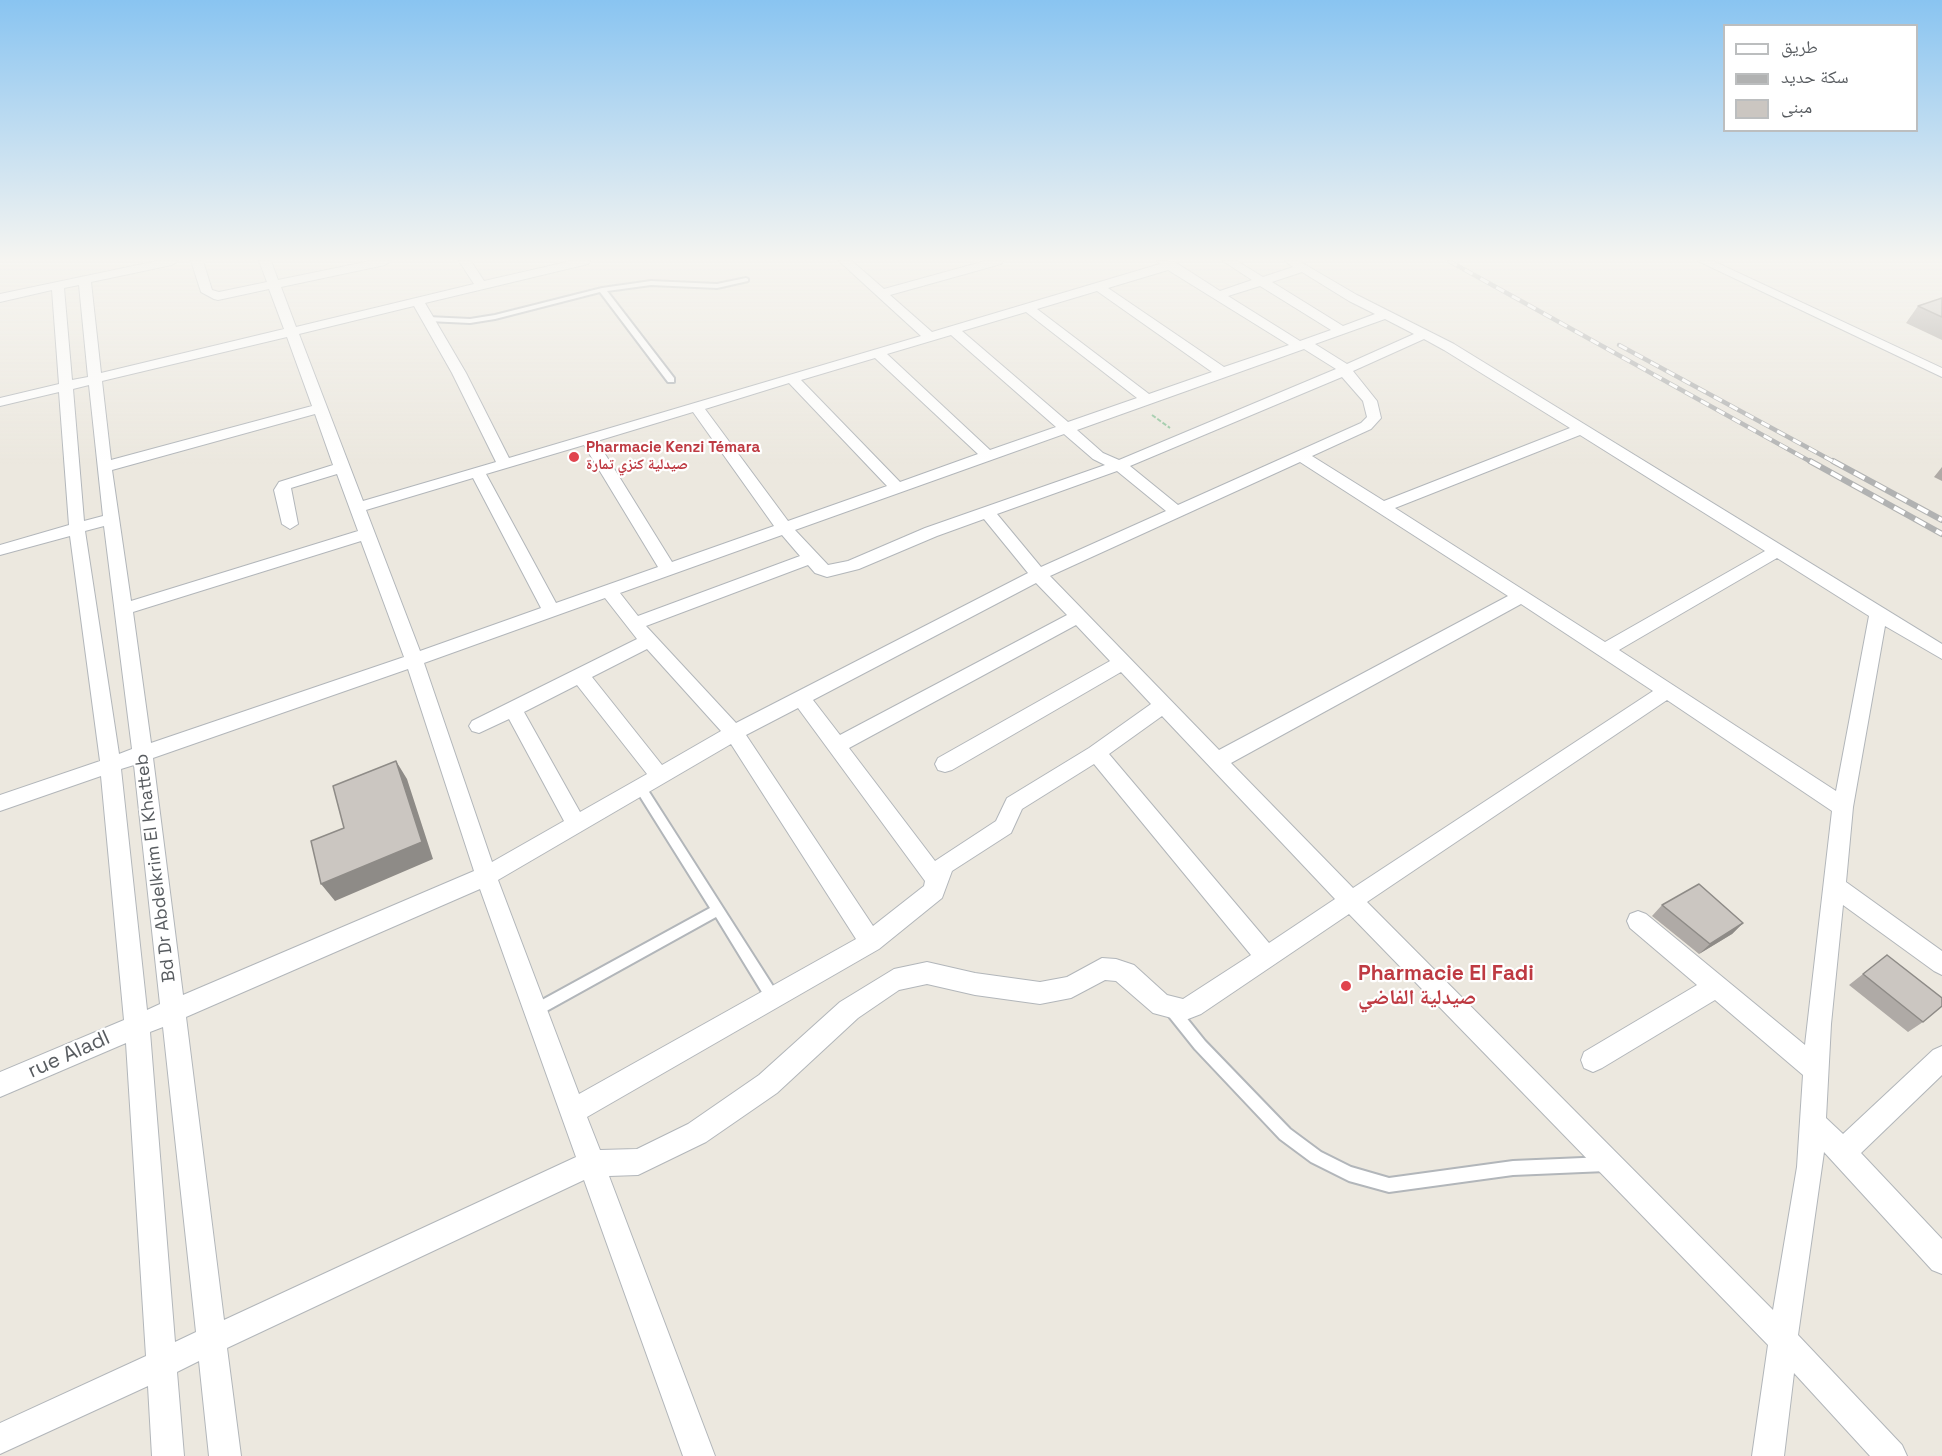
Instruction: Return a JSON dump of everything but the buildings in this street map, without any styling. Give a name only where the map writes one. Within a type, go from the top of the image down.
[{"type":"street","points":[[61,329],[77,529],[110,764],[137,1025],[168,1456]]},
{"type":"street","name":"Bd Dr Abdelkrim El Khatteb","points":[[90,329],[110,519],[142,754],[225,1456]]},
{"type":"street","points":[[291,329],[414,660],[486,876],[699,1456]]},
{"type":"street","points":[[0,402],[309,329]]},
{"type":"street","points":[[434,329],[459,373],[505,464]]},
{"type":"street","points":[[921,329],[930,337]]},
{"type":"street","points":[[357,508],[957,329]]},
{"type":"street","points":[[1053,329],[1141,401]]},
{"type":"street","points":[[1160,329],[1223,373]]},
{"type":"street","points":[[1276,329],[1346,371]]},
{"type":"street","points":[[0,804],[414,660],[1344,329]]},
{"type":"street","points":[[1414,329],[1581,429],[1942,653]]},
{"type":"street","points":[[1848,329],[1942,373]]},
{"type":"street","points":[[953,330],[1098,456],[1119,465],[1176,512]]},
{"type":"street","points":[[697,407],[784,528],[822,569],[839,570],[931,532],[1185,439],[1346,371],[1425,334]]},
{"type":"street","points":[[878,353],[988,456]]},
{"type":"street","name":"rue Aladl","points":[[0,1085],[486,876],[734,734],[993,596],[1356,432],[1374,418],[1370,401],[1346,371]]},
{"type":"street","points":[[792,378],[897,488]]},
{"type":"street","points":[[104,467],[321,408]]},
{"type":"street","points":[[1384,507],[1581,429]]},
{"type":"street","points":[[588,439],[668,569]]},
{"type":"street","points":[[1302,456],[1522,596],[1843,807]]},
{"type":"street","points":[[290,524],[282,490],[285,485],[342,467]]},
{"type":"street","points":[[477,472],[552,611]]},
{"type":"street","points":[[987,512],[1039,575],[1351,902],[1783,1340],[1890,1456]]},
{"type":"street","points":[[0,550],[110,519]]},
{"type":"street","points":[[124,609],[367,534]]},
{"type":"street","points":[[1605,650],[1777,551]]},
{"type":"street","points":[[634,624],[812,558]]},
{"type":"street","points":[[609,591],[634,624],[734,734],[872,942]]},
{"type":"street","points":[[1217,761],[1522,596]]},
{"type":"street","points":[[1768,1456],[1783,1340],[1810,1167],[1816,1070],[1843,807],[1878,613]]},
{"type":"street","points":[[836,746],[1079,616]]},
{"type":"street","points":[[480,726],[648,640]]},
{"type":"street","points":[[945,764],[1123,662]]},
{"type":"street","points":[[580,675],[650,782]]},
{"type":"street","points":[[0,1438],[592,1163],[638,1162],[698,1133],[768,1084],[849,1010],[894,980],[927,973],[975,984],[1040,993],[1071,987],[1102,969],[1116,970],[1126,973],[1154,1001],[1170,1008],[1183,1010],[1193,1006],[1666,691]]},
{"type":"street","points":[[801,698],[936,879]]},
{"type":"street","points":[[573,1111],[872,942],[934,891],[936,879],[944,865],[1004,827],[1014,804],[1096,753],[1164,705]]},
{"type":"street","points":[[513,709],[576,824]]},
{"type":"street","points":[[1096,753],[1267,957]]},
{"type":"street","points":[[1834,886],[1942,964]]},
{"type":"street","points":[[1638,921],[1816,1070]]},
{"type":"street","points":[[1593,1060],[1716,987]]},
{"type":"street","points":[[1843,1152],[1942,1058]]},
{"type":"street","points":[[1812,1123],[1843,1152],[1942,1260]]},
{"type":"lane","points":[[632,329],[671,380]]},
{"type":"lane","points":[[650,782],[718,910],[773,998]]},
{"type":"lane","points":[[536,1010],[718,910]]},
{"type":"lane","points":[[1170,1008],[1200,1044],[1285,1134],[1316,1157],[1350,1174],[1389,1185],[1513,1168],[1610,1164]]},
{"type":"path","points":[[1141,401],[1185,439]]},
{"type":"railway","points":[[1571,329],[1813,463]]},
{"type":"railway","points":[[1619,345],[1836,463]]},
{"type":"railway","points":[[1810,461],[1942,534]]},
{"type":"railway","points":[[1833,461],[1942,520]]},
{"type":"place","name":"Pharmacie Kenzi Témara صيدلية كنزي تمارة","points":[[574,457]]},
{"type":"place","name":"Pharmacie El Fadi صيدلية الفاضي","points":[[1346,986]]}]
